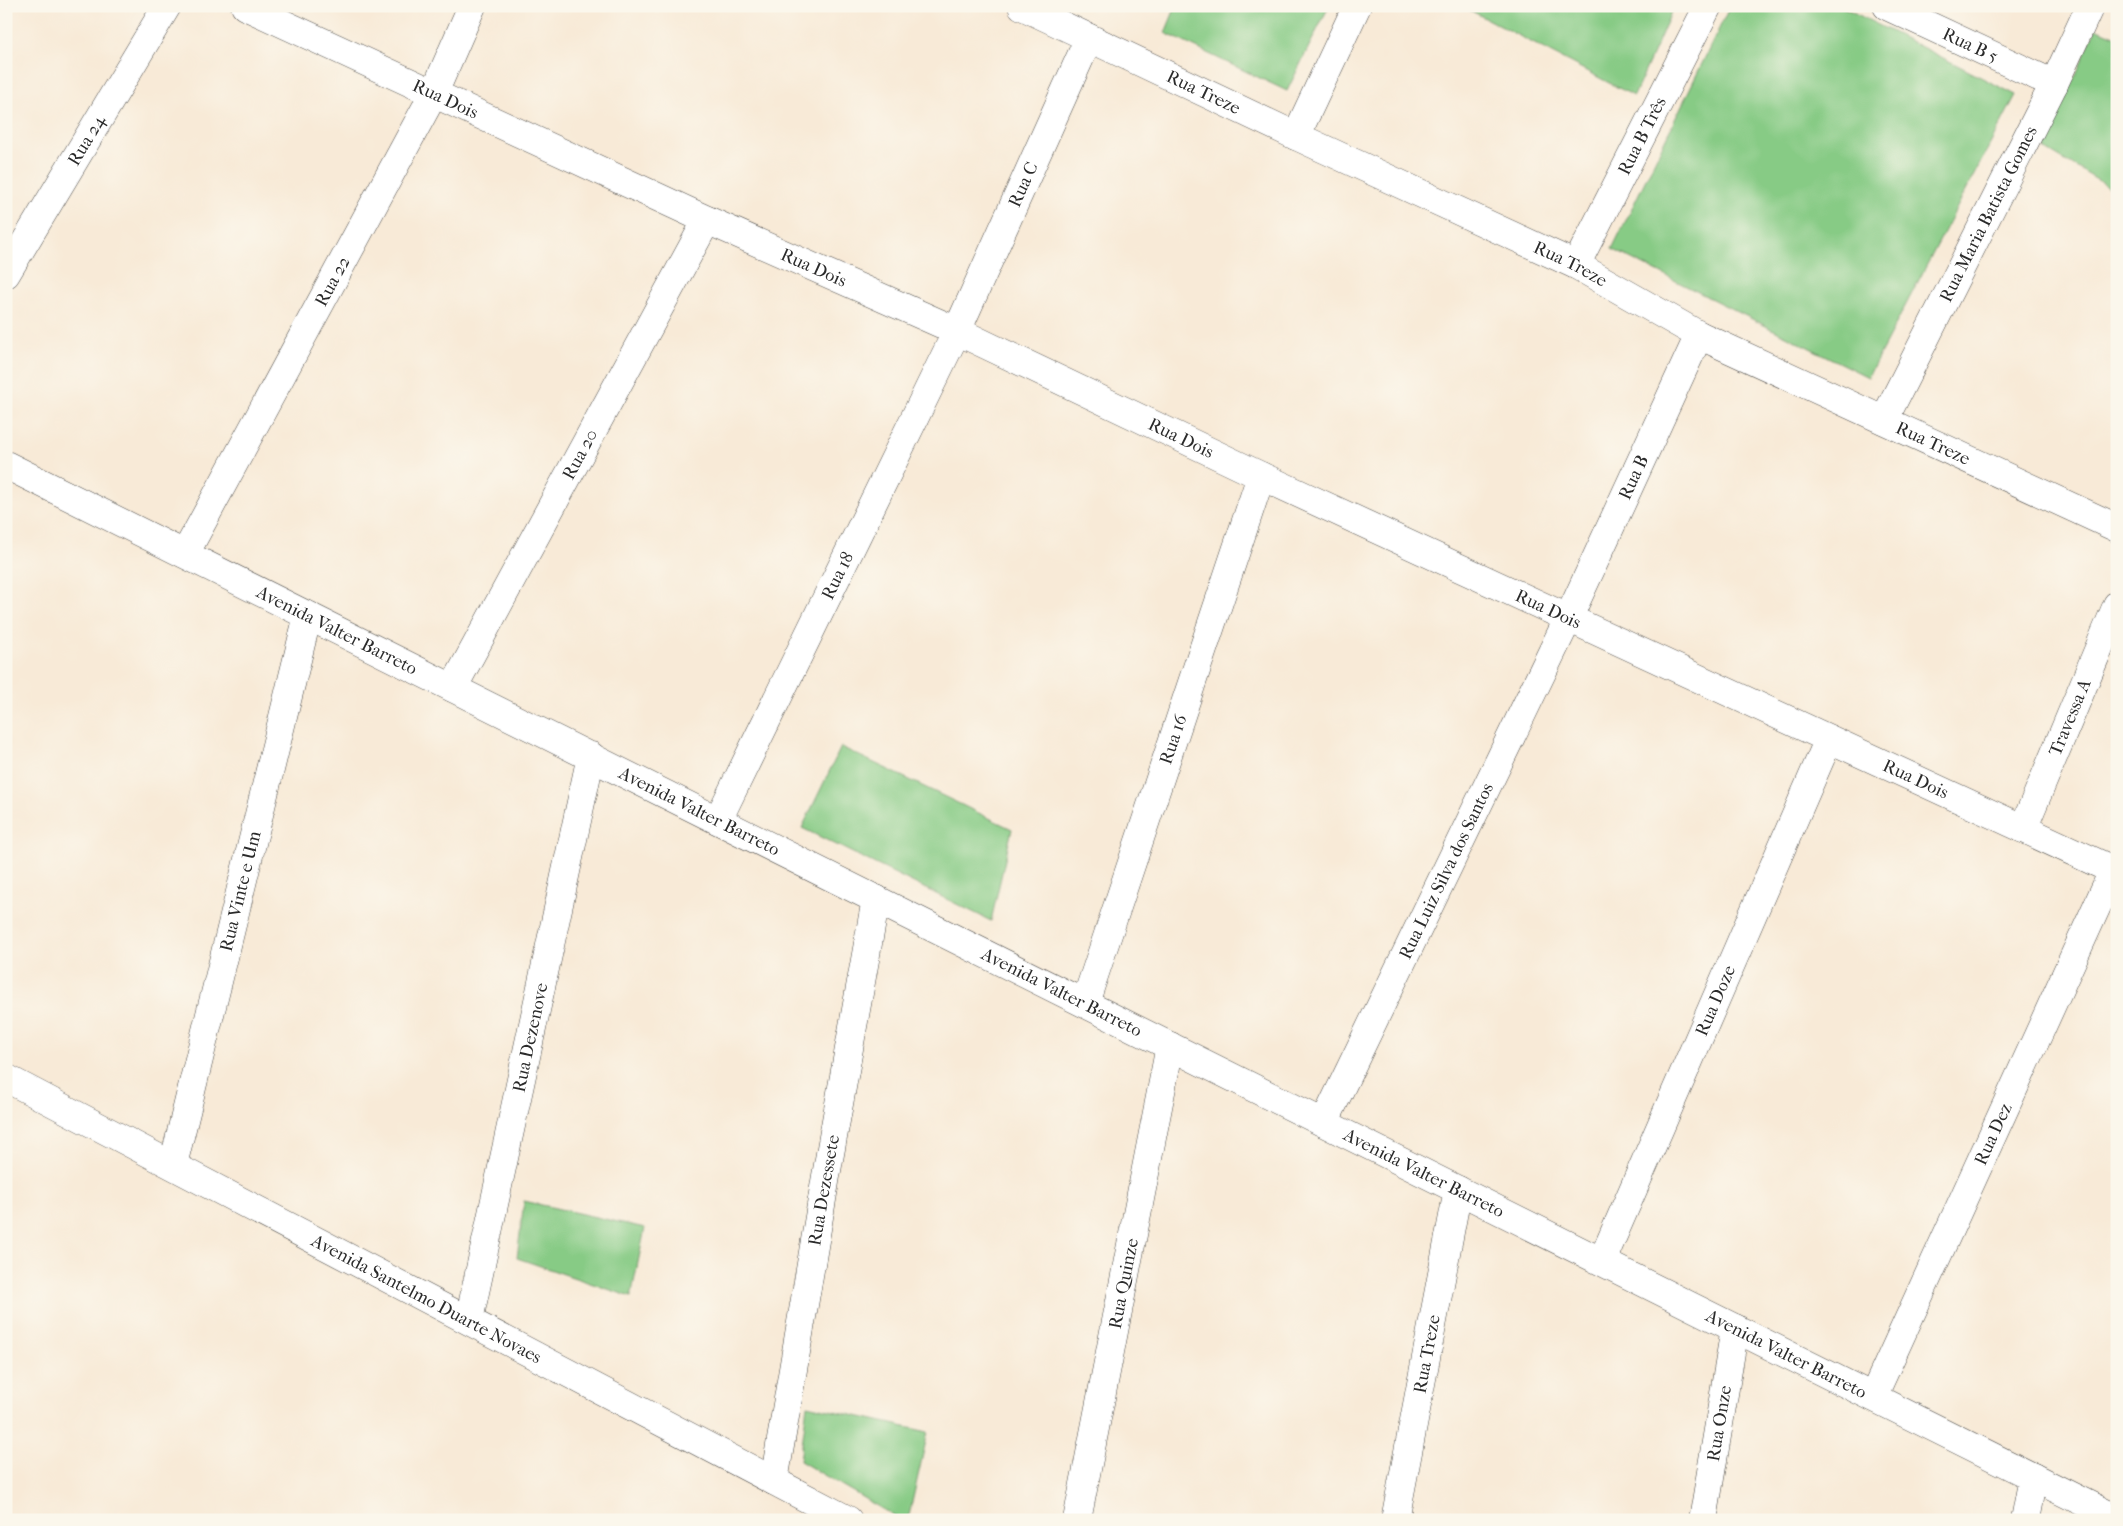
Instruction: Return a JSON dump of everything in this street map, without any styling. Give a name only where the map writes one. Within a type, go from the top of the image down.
[{"type":"street","name":"Rua 24","points":[[6,274],[166,6]]},
{"type":"street","name":"Rua Dois","points":[[245,6],[707,220],[957,331],[1261,476],[2115,872]]},
{"type":"street","name":"Rua 22","points":[[185,554],[434,93],[472,6]]},
{"type":"street","points":[[1296,136],[1357,6]]},
{"type":"street","name":"Rua B Três","points":[[1576,265],[1708,6]]},
{"type":"street","name":"Rua B 5","points":[[1887,6],[2054,84]]},
{"type":"street","name":"Rua Maria Batista Gomes","points":[[1884,420],[2054,84],[2090,6]]},
{"type":"street","name":"Rua Treze","points":[[1024,7],[1296,136],[1576,265],[1699,335],[2117,528]]},
{"type":"street","name":"Rua C","points":[[957,331],[1089,38]]},
{"type":"street","name":"Rua 20","points":[[453,688],[707,220]]},
{"type":"street","name":"Rua 18","points":[[718,820],[957,331]]},
{"type":"street","name":"Rua B","points":[[1568,619],[1699,335]]},
{"type":"street","name":"Avenida Valter Barreto","points":[[6,464],[2117,1519]]},
{"type":"street","name":"Rua 16","points":[[1085,1004],[1261,476]]},
{"type":"street","name":"Travessa A","points":[[2023,829],[2117,605]]},
{"type":"street","name":"Rua Vinte e Um","points":[[172,1165],[308,615]]},
{"type":"street","name":"Rua Luiz Silva dos Santos","points":[[1324,1123],[1568,619]]},
{"type":"street","name":"Rua Doze","points":[[1602,1261],[1829,739]]},
{"type":"street","name":"Rua Dezenove","points":[[469,1320],[591,756]]},
{"type":"street","name":"Rua Dez","points":[[1873,1397],[2115,872]]},
{"type":"street","name":"Rua Dezessete","points":[[774,1481],[876,899]]},
{"type":"street","name":"Rua Quinze","points":[[1077,1520],[1170,1046]]},
{"type":"street","name":"Avenida Santelmo Duarte Novaes","points":[[6,1078],[848,1520]]},
{"type":"street","name":"Rua Treze","points":[[1395,1520],[1458,1190]]},
{"type":"street","name":"Rua Onze","points":[[1703,1520],[1735,1328]]},
{"type":"street","points":[[2025,1520],[2033,1477]]},
{"type":"green space","points":[[1176,6],[1329,6],[1287,91],[1165,33]]},
{"type":"green space","points":[[1462,6],[1674,6],[1634,96]]},
{"type":"green space","points":[[1730,6],[1841,6],[2016,95],[1868,377],[1612,249]]},
{"type":"green space","points":[[2096,28],[2117,37],[2117,192],[2044,148]]},
{"type":"green space","points":[[841,747],[1012,829],[991,921],[802,828]]},
{"type":"green space","points":[[524,1201],[645,1228],[631,1297],[517,1258]]},
{"type":"green space","points":[[807,1405],[928,1432],[908,1520],[901,1520],[800,1461]]}]
